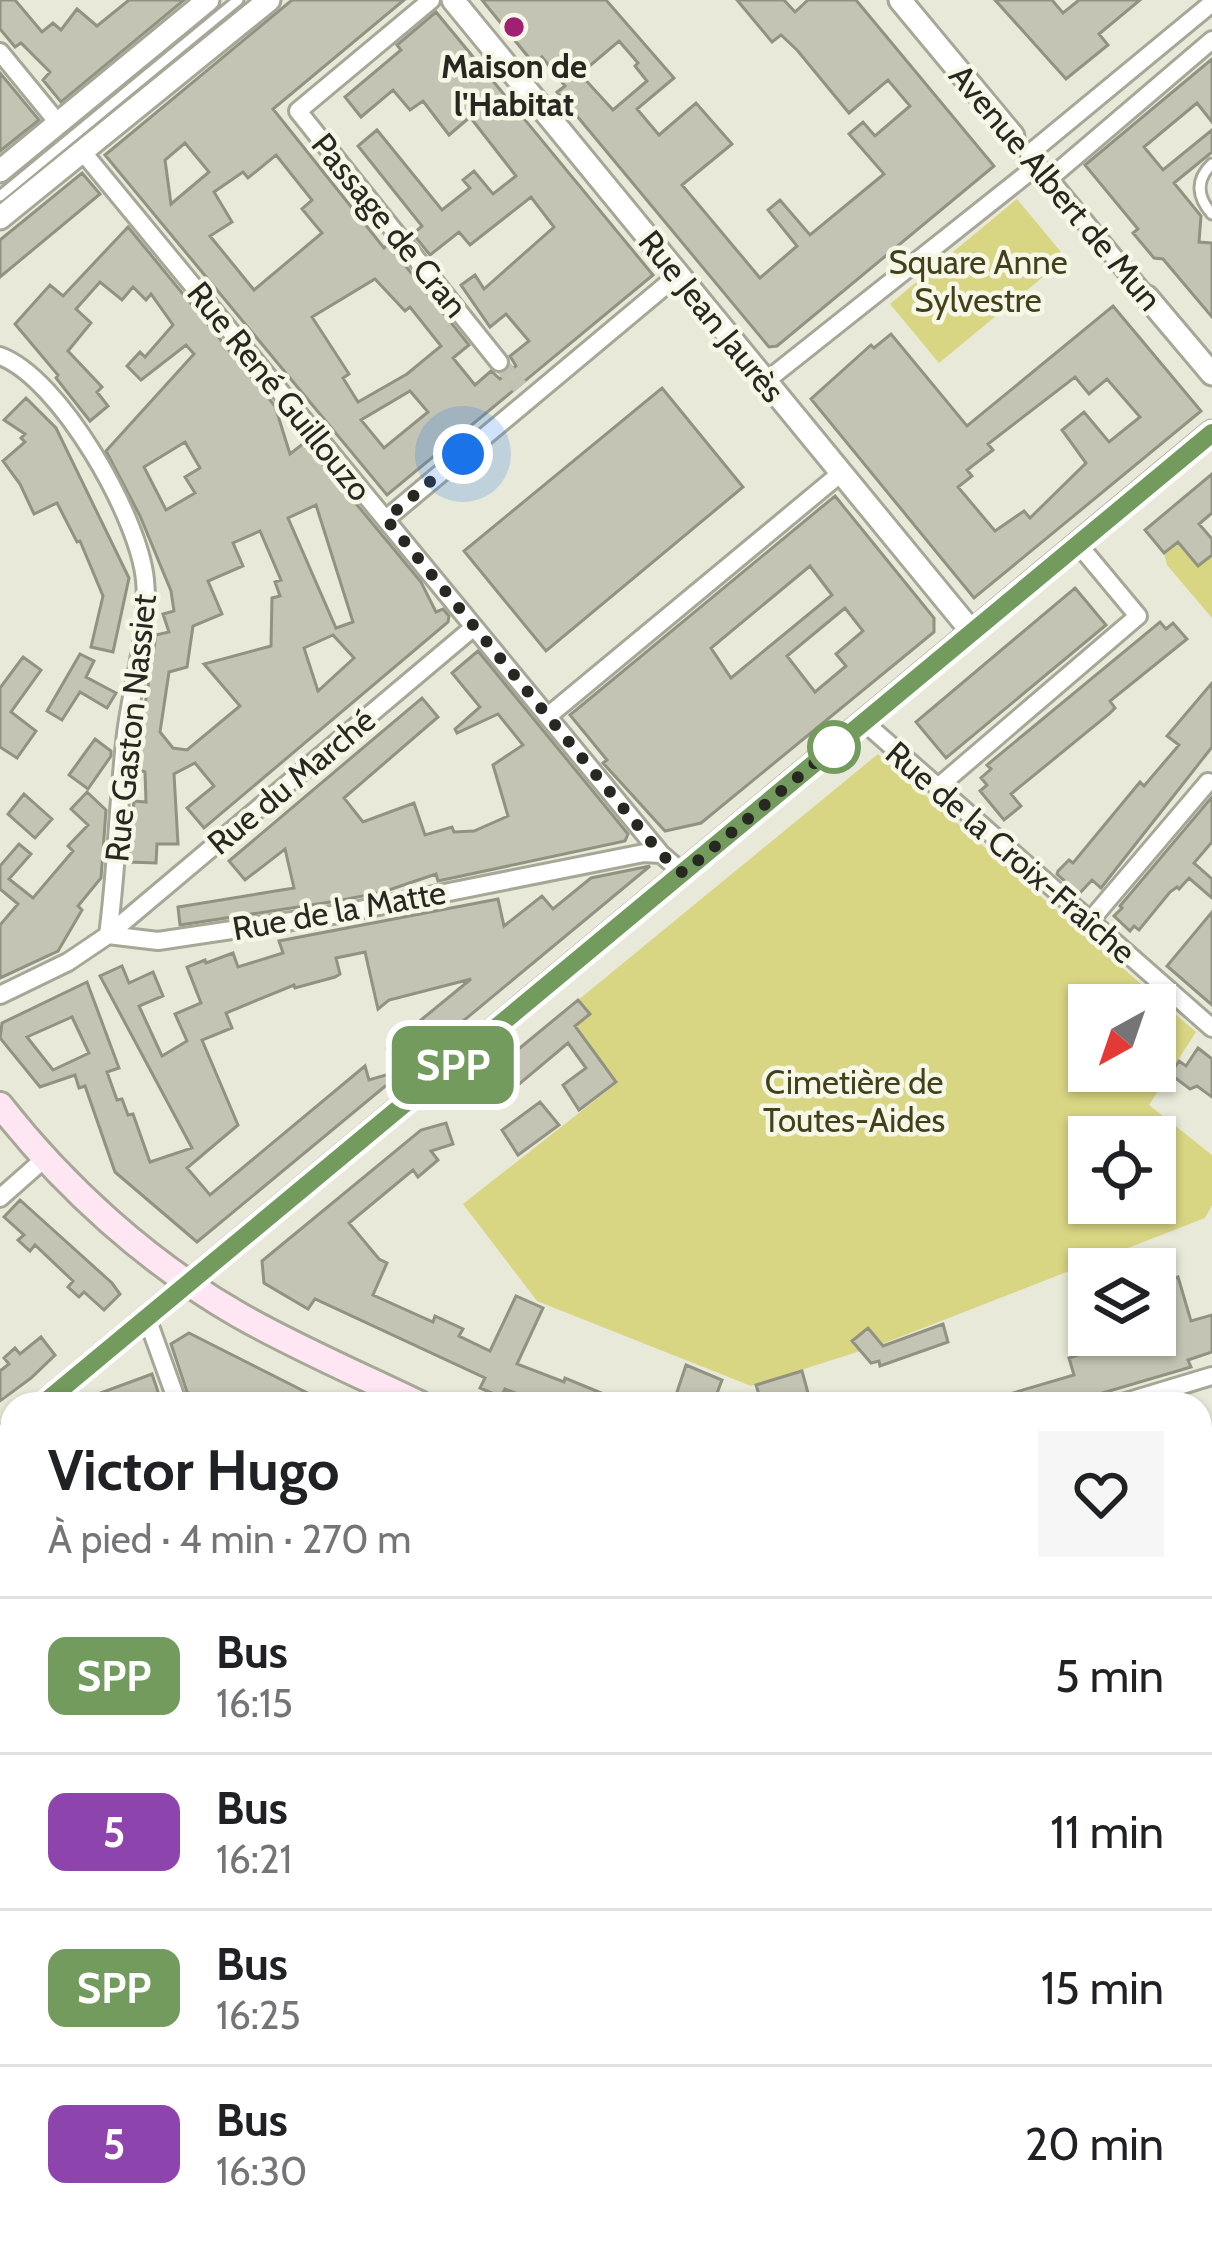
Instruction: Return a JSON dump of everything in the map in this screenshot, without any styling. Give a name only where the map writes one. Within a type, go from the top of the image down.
[{"type":"main road","points":[[0,1105],[44,1160],[141,1246],[190,1282],[238,1315],[396,1392]]},
{"type":"street","points":[[0,171],[208,0]]},
{"type":"street","points":[[0,218],[269,0]]},
{"type":"street","name":"Passage de Cran","points":[[431,0],[298,111],[500,362]]},
{"type":"street","name":"Rue Jean Jaurès","points":[[453,0],[972,632]]},
{"type":"street","name":"Avenue Albert de Mun","points":[[900,0],[1212,374]]},
{"type":"street","points":[[1038,166],[1212,3]]},
{"type":"street","points":[[766,381],[1038,166],[1212,40]]},
{"type":"street","points":[[0,52],[59,124]]},
{"type":"street","name":"Rue René Guillouzo","points":[[82,151],[661,854]]},
{"type":"street","points":[[386,519],[525,393],[678,275]]},
{"type":"street","name":"Rue Gaston Nassiet","points":[[0,356],[15,361],[45,385],[92,449],[144,572],[147,610],[127,728],[107,935]]},
{"type":"street","points":[[58,1392],[1212,433]]},
{"type":"street","points":[[548,716],[841,473]]},
{"type":"street","points":[[938,787],[1138,616],[1078,544]]},
{"type":"street","name":"Rue du Marché","points":[[107,935],[474,627]]},
{"type":"street","name":"Rue de la Croix-Fraîche","points":[[864,722],[1212,1028]]},
{"type":"street","points":[[1089,922],[1208,782]]},
{"type":"street","points":[[661,854],[683,873]]},
{"type":"street","name":"Rue de la Matte","points":[[107,935],[158,940],[294,921],[622,856],[661,854]]},
{"type":"street","points":[[0,995],[68,962],[107,935]]},
{"type":"street","points":[[0,1198],[44,1160]]},
{"type":"street","points":[[147,1318],[174,1392]]},
{"type":"street","points":[[1159,1392],[1212,1376]]},
{"type":"lane","points":[[0,196],[238,0]]},
{"type":"lane","points":[[1212,164],[1198,191],[1212,214]]},
{"type":"green space","name":"Square Anne Sylvestre","points":[[1017,199],[1066,258],[939,363],[890,304]]},
{"type":"green space","points":[[1178,542],[1198,566],[1212,555],[1212,618],[1167,565],[1164,553]]},
{"type":"green space","name":"Cimetière de Toutes-Aides","points":[[878,754],[1141,984],[1068,984],[1068,1092],[1157,1092],[1149,1105],[1163,1116],[1068,1116],[1068,1224],[1176,1224],[1176,1126],[1212,1155],[1212,1205],[1205,1218],[1128,1248],[1068,1248],[1068,1271],[882,1344],[751,1386],[537,1301],[463,1204],[617,1083],[566,1010]]},
{"type":"green space","name":"Cimetière de Toutes-Aides","points":[[1176,1015],[1196,1032],[1176,1063]]},
{"type":"building","points":[[0,0],[15,0],[42,32],[53,23],[61,30],[77,9],[97,26],[129,0],[184,0],[61,102],[43,80],[50,72],[21,43],[15,47],[0,29]]},
{"type":"building","points":[[292,0],[404,0],[273,109],[469,345],[453,358],[475,385],[491,371],[500,379],[516,366],[510,356],[529,341],[506,314],[490,327],[461,285],[475,275],[484,289],[554,227],[531,197],[470,245],[459,232],[430,255],[413,234],[422,226],[358,146],[377,130],[442,210],[470,188],[463,180],[474,171],[493,194],[516,176],[470,117],[449,135],[423,101],[410,110],[393,90],[361,117],[345,97],[401,50],[397,45],[436,12],[653,275],[387,495],[105,155]],"holes":[[[185,143],[209,172],[171,204],[165,160]],[[276,155],[312,200],[302,209],[322,233],[254,290],[210,236],[232,222],[214,192],[243,172],[248,178]],[[375,279],[405,311],[410,307],[441,346],[407,374],[358,402],[343,378],[349,374],[312,317]],[[410,391],[428,412],[384,448],[361,420]]]},
{"type":"building","points":[[482,0],[606,0],[674,78],[637,109],[659,135],[696,103],[732,144],[682,185],[760,278],[797,246],[768,210],[780,200],[810,235],[884,174],[849,134],[863,122],[875,136],[910,106],[888,80],[849,113],[797,50],[781,35],[772,42],[737,0],[784,0],[795,12],[808,0],[856,0],[994,166],[777,346],[769,347],[557,92],[565,86],[542,57],[534,64]],"holes":[[[619,41],[638,63],[635,66],[647,81],[613,110],[580,74]]]},
{"type":"building","points":[[995,0],[1052,0],[1063,13],[1079,0],[1140,0],[1099,34],[1108,45],[1066,79]]},
{"type":"building","points":[[1212,59],[1212,122],[1197,103],[1144,147],[1163,170],[1212,130],[1212,152],[1174,183],[1201,216],[1199,242],[1212,243],[1212,317],[1163,259],[1154,258],[1133,233],[1138,229],[1085,165]]},
{"type":"building","points":[[0,73],[39,120],[0,151]]},
{"type":"building","points":[[82,173],[100,194],[0,277],[0,240]]},
{"type":"building","points":[[128,227],[275,406],[290,454],[304,443],[309,447],[421,582],[436,612],[443,609],[449,616],[448,622],[204,828],[187,808],[214,786],[195,763],[174,774],[178,844],[157,844],[156,863],[128,862],[134,801],[146,802],[145,772],[135,769],[156,635],[169,632],[163,614],[174,611],[171,591],[140,516],[106,451],[194,354],[186,345],[141,380],[127,366],[140,352],[145,357],[173,325],[151,294],[146,300],[133,287],[122,300],[100,282],[76,309],[91,323],[68,351],[102,387],[97,392],[108,406],[90,421],[15,324],[50,285],[63,296]],"holes":[[[185,442],[200,468],[185,477],[195,493],[166,510],[144,467]],[[316,505],[353,622],[336,628],[288,518]],[[260,531],[281,580],[275,582],[280,596],[272,598],[271,646],[204,664],[240,706],[187,750],[173,748],[160,732],[169,672],[187,667],[193,626],[222,614],[208,581],[243,566],[233,543]],[[333,635],[354,658],[318,691],[304,648]]]},
{"type":"building","points":[[1113,306],[1201,411],[974,598],[811,399],[871,345],[874,348],[891,334],[967,426]],"holes":[[[1075,377],[1089,394],[1107,379],[1140,417],[1109,442],[1084,412],[1062,430],[1086,463],[1030,518],[1024,511],[995,531],[958,487],[972,476],[967,470],[993,450],[988,444]]]},
{"type":"building","points":[[662,388],[743,487],[546,651],[464,551]]},
{"type":"building","points":[[26,398],[56,428],[129,578],[113,652],[91,647],[103,596],[80,541],[57,503],[34,514],[3,461],[25,442],[21,438],[25,434],[4,420]]},
{"type":"building","points":[[1212,474],[1212,513],[1199,524],[1212,539],[1212,555],[1198,566],[1178,542],[1164,553],[1145,530]]},
{"type":"building","points":[[835,496],[934,618],[934,632],[701,823],[665,831],[603,763],[607,760],[570,715]],"holes":[[[810,566],[832,595],[731,678],[711,648]],[[845,608],[863,631],[836,654],[846,666],[815,692],[787,656]]]},
{"type":"building","points":[[1075,588],[1106,625],[946,758],[916,722]]},
{"type":"building","points":[[1160,622],[1166,629],[1173,623],[1187,639],[1110,701],[1115,708],[1109,714],[1011,794],[1021,806],[1004,820],[980,791],[987,785],[981,778],[991,769],[987,765]]},
{"type":"building","points":[[478,651],[628,834],[625,841],[438,881],[436,874],[337,901],[180,925],[178,907],[294,888],[285,849],[245,880],[229,861],[422,698],[438,717],[344,798],[363,822],[414,803],[425,835],[452,827],[454,832],[474,831],[508,816],[493,765],[523,745],[498,714],[457,733],[455,729],[480,707],[452,673]]},
{"type":"building","points":[[80,654],[94,661],[86,677],[116,693],[107,708],[80,692],[62,720],[47,711]]},
{"type":"building","points":[[23,657],[41,670],[11,712],[36,731],[17,758],[0,747],[0,688]]},
{"type":"building","points":[[1212,683],[1212,747],[1101,888],[1092,880],[1079,894],[1058,871],[1069,860],[1073,863],[1140,782],[1144,786],[1179,745],[1167,736]]},
{"type":"building","points":[[95,739],[111,756],[88,789],[69,775]]},
{"type":"building","points":[[87,792],[106,810],[101,878],[78,906],[82,910],[58,951],[0,978],[0,925],[18,904],[0,889],[0,866],[19,844],[31,854],[9,879],[33,898],[73,851],[68,846],[88,825],[71,809]]},
{"type":"building","points":[[24,794],[52,819],[35,838],[8,814]]},
{"type":"building","points":[[1212,797],[1212,842],[1194,863],[1212,879],[1212,898],[1189,878],[1170,892],[1139,930],[1134,926],[1130,931],[1114,916],[1120,906]]},
{"type":"building","points":[[650,866],[439,1041],[421,1020],[471,979],[389,1000],[378,1009],[365,952],[336,958],[340,974],[335,977],[294,985],[226,1013],[232,1028],[202,1040],[238,1125],[187,1168],[210,1195],[365,1066],[369,1080],[393,1073],[387,1048],[400,1037],[418,1059],[197,1242],[115,1172],[85,1086],[79,1088],[75,1075],[40,1087],[0,1038],[2,1023],[87,982],[119,1068],[107,1072],[117,1100],[122,1099],[128,1115],[133,1114],[150,1162],[192,1148],[100,976],[122,966],[129,983],[153,972],[163,996],[139,1006],[162,1056],[187,1041],[175,1014],[201,1003],[187,967],[233,953],[238,967],[283,953],[279,941],[498,899],[504,926],[542,896],[553,909],[591,878]],"holes":[[[72,1017],[89,1053],[53,1070],[27,1037]]]},
{"type":"building","points":[[1212,912],[1212,1005],[1167,966]]},
{"type":"building","points":[[578,1000],[590,1014],[575,1026],[616,1082],[579,1110],[563,1085],[586,1068],[568,1043],[493,1106],[475,1085]]},
{"type":"building","points":[[1198,1048],[1212,1059],[1212,1097],[1176,1078],[1179,1061],[1186,1066]]},
{"type":"building","points":[[540,1102],[559,1125],[518,1155],[502,1130]]},
{"type":"building","points":[[446,1123],[453,1144],[431,1151],[438,1160],[418,1177],[413,1170],[349,1223],[387,1263],[373,1295],[433,1322],[435,1316],[463,1329],[459,1336],[490,1351],[516,1296],[543,1308],[517,1364],[599,1392],[489,1392],[480,1388],[485,1378],[315,1299],[308,1309],[264,1283],[262,1261],[421,1130]]},
{"type":"building","points":[[20,1200],[112,1283],[120,1294],[104,1310],[84,1292],[79,1297],[68,1287],[73,1281],[35,1245],[30,1251],[18,1240],[24,1235],[4,1217]]},
{"type":"building","points":[[1178,1277],[1191,1321],[1212,1315],[1212,1352],[1188,1360],[1191,1367],[1106,1392],[1016,1392],[1074,1375],[1069,1358],[1176,1356]]},
{"type":"building","points":[[943,1324],[948,1342],[880,1366],[879,1361],[871,1363],[852,1341],[868,1328],[883,1346]]},
{"type":"building","points":[[189,1333],[305,1392],[187,1392],[171,1344]]},
{"type":"building","points":[[41,1337],[55,1355],[12,1392],[0,1392],[0,1371],[9,1364],[4,1358],[15,1348],[20,1354]]},
{"type":"building","points":[[686,1365],[722,1380],[718,1392],[677,1392]]},
{"type":"building","points":[[802,1371],[808,1392],[758,1392],[756,1385]]},
{"type":"building","points":[[152,1374],[158,1392],[103,1392]]},
{"type":"tunnel","points":[[499,362],[520,387]]},
{"type":"bus line","name":"SPP","points":[[58,1392],[1212,433]]},
{"type":"place","name":"Maison de l'Habitat","points":[[514,27]]},
{"type":"route","points":[[463,454],[386,519],[661,854],[683,873],[834,747]]}]
